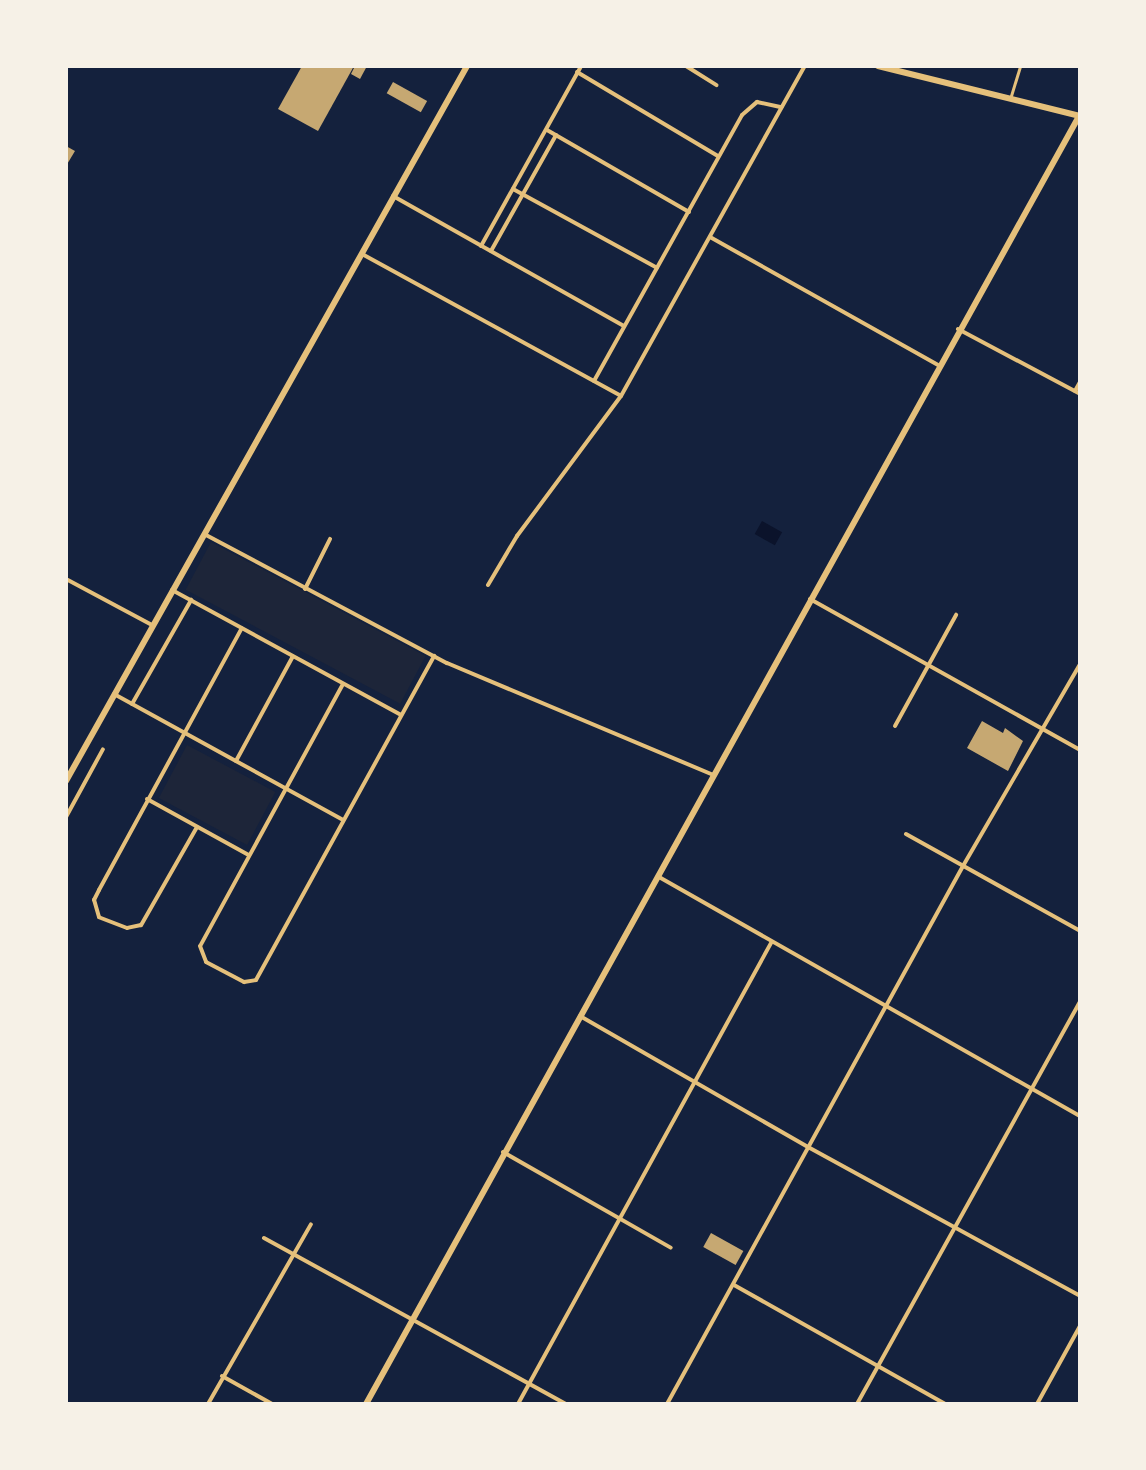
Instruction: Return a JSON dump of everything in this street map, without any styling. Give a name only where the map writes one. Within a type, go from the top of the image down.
[{"type":"street","points":[[66,781],[467,66]]},
{"type":"street","points":[[481,246],[581,66]]},
{"type":"street","points":[[686,66],[716,85]]},
{"type":"street","points":[[488,585],[517,536],[621,396],[805,66]]},
{"type":"street","points":[[366,1404],[415,1320],[503,1152],[659,877],[938,365],[1080,115],[878,66]]},
{"type":"street","points":[[1010,99],[1020,66]]},
{"type":"street","points":[[577,72],[718,156]]},
{"type":"street","points":[[594,381],[742,115],[757,102],[782,107]]},
{"type":"street","points":[[547,130],[689,212]]},
{"type":"street","points":[[491,251],[556,135]]},
{"type":"street","points":[[513,189],[657,268]]},
{"type":"street","points":[[392,195],[624,326]]},
{"type":"street","points":[[709,237],[938,365]]},
{"type":"street","points":[[360,252],[621,396]]},
{"type":"street","points":[[958,329],[1077,392],[1080,382]]},
{"type":"street","points":[[203,534],[434,656],[713,775]]},
{"type":"street","points":[[305,589],[330,539]]},
{"type":"street","points":[[66,579],[152,625]]},
{"type":"street","points":[[172,590],[401,715]]},
{"type":"street","points":[[809,599],[1080,750]]},
{"type":"street","points":[[132,704],[191,600]]},
{"type":"street","points":[[895,726],[956,615]]},
{"type":"street","points":[[197,827],[141,925],[127,928],[106,922],[97,915],[94,900],[242,628]]},
{"type":"street","points":[[236,761],[293,656]]},
{"type":"street","points":[[343,684],[200,946],[206,962],[244,982],[252,983],[434,656]]},
{"type":"street","points":[[667,1404],[963,866],[1080,664]]},
{"type":"street","points":[[114,694],[343,821]]},
{"type":"street","points":[[66,817],[103,749]]},
{"type":"street","points":[[147,799],[249,855]]},
{"type":"street","points":[[906,834],[1080,931]]},
{"type":"street","points":[[659,877],[1080,1116]]},
{"type":"street","points":[[518,1404],[771,943]]},
{"type":"street","points":[[857,1404],[1080,1001]]},
{"type":"street","points":[[580,1016],[808,1147],[1080,1296]]},
{"type":"street","points":[[503,1152],[671,1248]]},
{"type":"street","points":[[208,1404],[311,1224]]},
{"type":"street","points":[[264,1238],[291,1256],[415,1320],[566,1404]]},
{"type":"street","points":[[734,1285],[879,1364],[945,1404]]},
{"type":"street","points":[[1037,1404],[1080,1326]]},
{"type":"street","points":[[222,1376],[272,1404]]},
{"type":"shaded area","points":[[762,521],[782,532],[775,545],[755,534]]},
{"type":"shaded area","points":[[211,542],[426,656],[400,704],[186,590]]},
{"type":"shaded area","points":[[187,745],[275,792],[247,845],[159,798]]},
{"type":"building","points":[[302,66],[354,66],[318,131],[278,109]]},
{"type":"building","points":[[355,66],[367,66],[360,79],[351,74]]},
{"type":"building","points":[[393,82],[427,101],[421,112],[387,93]]},
{"type":"building","points":[[66,146],[75,151],[66,166]]},
{"type":"building","points":[[982,721],[1003,733],[1005,728],[1023,741],[1008,771],[967,748]]},
{"type":"building","points":[[711,1233],[743,1251],[736,1265],[703,1247]]}]
